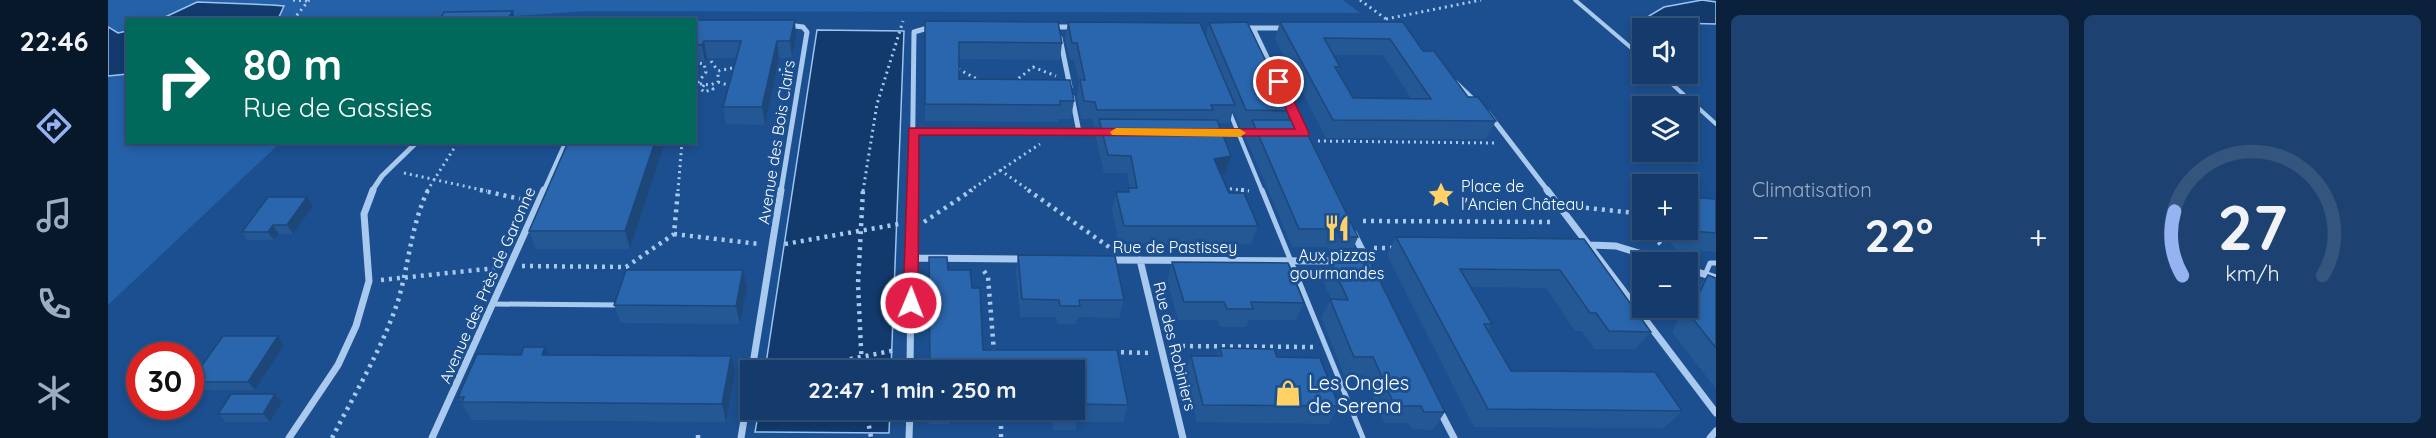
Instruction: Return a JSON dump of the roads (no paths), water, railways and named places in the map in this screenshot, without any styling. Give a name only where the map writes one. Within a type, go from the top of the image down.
[{"type":"street","name":"Avenue des Bois Clairs","points":[[754,360],[807,32],[803,27],[785,25]]},
{"type":"street","points":[[910,360],[914,32],[928,27],[940,27]]},
{"type":"street","points":[[1046,27],[1078,27]]},
{"type":"street","points":[[1058,27],[1079,132]]},
{"type":"street","points":[[1241,27],[1289,28]]},
{"type":"street","points":[[1253,28],[1300,133],[1309,144]]},
{"type":"street","points":[[1449,75],[1497,121],[1716,413]]},
{"type":"street","points":[[913,131],[1113,132]]},
{"type":"street","points":[[1204,133],[1258,133]]},
{"type":"street","points":[[289,438],[338,365],[356,326],[369,281],[364,214],[373,190],[388,170],[415,144]]},
{"type":"street","name":"Avenue des Près de Garonne","points":[[432,438],[565,144]]},
{"type":"street","name":"Rue de Pastissey","points":[[1101,260],[1367,261],[1351,229]]},
{"type":"street","points":[[1590,245],[1616,246],[1636,252]]},
{"type":"street","points":[[912,258],[1030,259]]},
{"type":"street","name":"Rue des Robiniers","points":[[1140,260],[1183,438]]},
{"type":"street","points":[[1698,273],[1716,278]]},
{"type":"street","points":[[1436,401],[1454,438]]},
{"type":"street","points":[[741,438],[744,420]]},
{"type":"street","points":[[909,438],[910,420]]},
{"type":"street","points":[[1710,438],[1716,431]]},
{"type":"lane","points":[[1575,0],[1632,48]]},
{"type":"lane","points":[[1672,84],[1716,124]]},
{"type":"lane","points":[[1227,107],[1363,438]]},
{"type":"lane","points":[[1705,275],[1710,263],[1716,263]]},
{"type":"lane","points":[[493,304],[619,305]]},
{"type":"place","name":"Place de l'Ancien Château","points":[[1441,195]]},
{"type":"place","name":"Aux pizzas gourmandes","points":[[1337,228]]},
{"type":"place","name":"Les Ongles de Serena","points":[[1288,393]]}]
